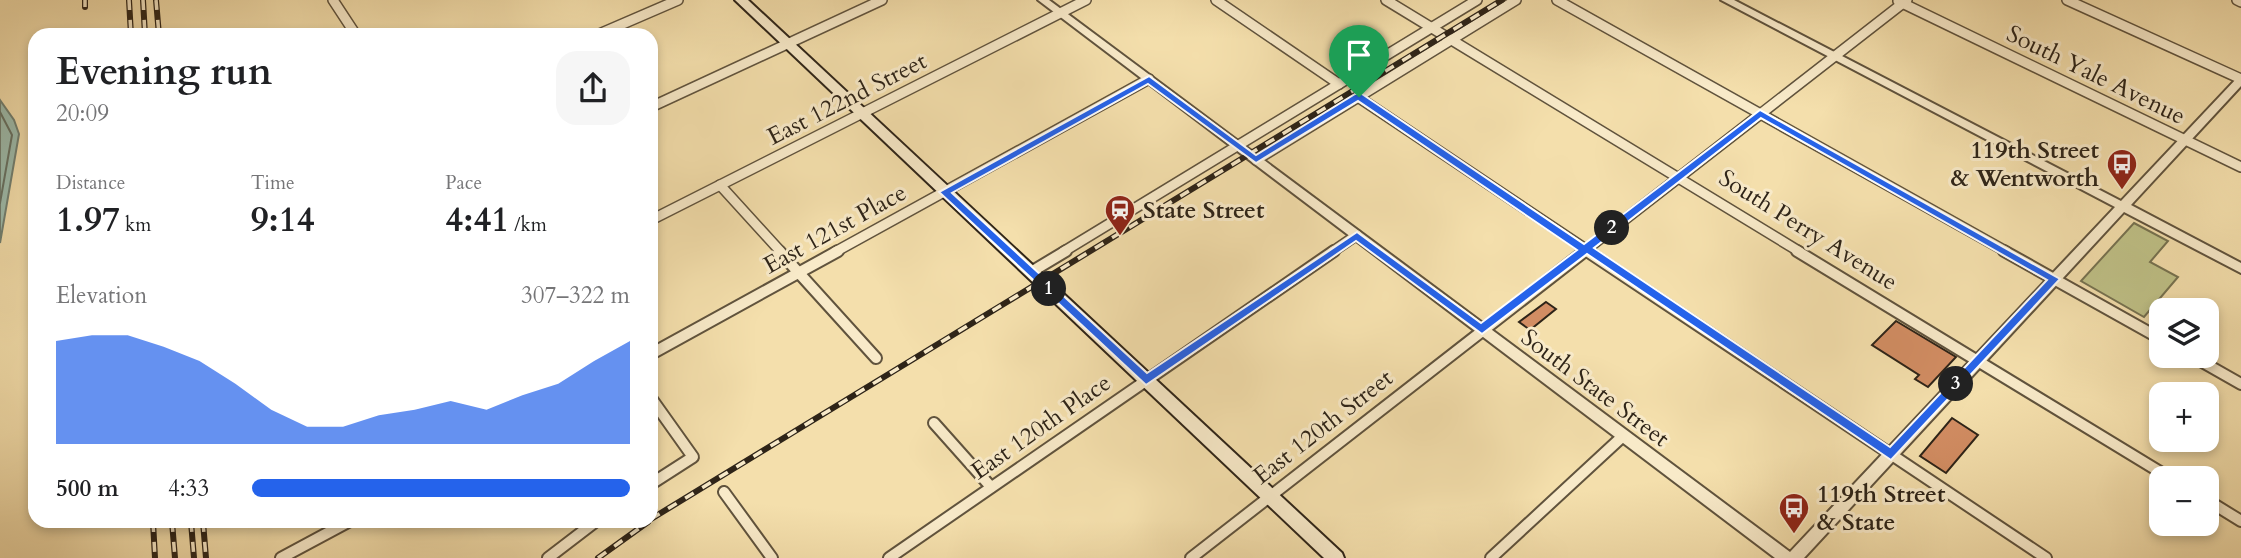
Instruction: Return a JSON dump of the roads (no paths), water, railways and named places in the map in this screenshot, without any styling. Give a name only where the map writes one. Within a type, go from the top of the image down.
[{"type":"main road","points":[[741,0],[1336,558]]},
{"type":"street","points":[[333,0],[351,28]]},
{"type":"street","points":[[613,28],[678,0]]},
{"type":"street","points":[[658,104],[883,0]]},
{"type":"street","name":"South State Street","points":[[1043,0],[1786,558]]},
{"type":"street","name":"East 122nd Street","points":[[658,216],[1086,0]]},
{"type":"street","points":[[1216,0],[1339,84]]},
{"type":"street","name":"South Perry Avenue","points":[[1386,0],[2151,466]]},
{"type":"street","points":[[1031,272],[1477,0]]},
{"type":"street","points":[[1256,160],[1516,0]]},
{"type":"street","points":[[1557,0],[2149,332]]},
{"type":"street","points":[[1726,0],[2241,268]]},
{"type":"street","points":[[1794,558],[2241,79],[2067,0]]},
{"type":"street","name":"East 120th Street","points":[[1191,558],[1902,1]]},
{"type":"street","name":"South Yale Avenue","points":[[1902,1],[2241,167]]},
{"type":"street","name":"East 121st Place","points":[[658,350],[1149,79]]},
{"type":"street","points":[[1359,97],[2046,558]]},
{"type":"street","points":[[720,185],[876,358]]},
{"type":"street","name":"East 120th Place","points":[[889,558],[1357,236]]},
{"type":"street","points":[[2213,368],[2241,384]]},
{"type":"street","points":[[658,408],[694,457],[658,480]]},
{"type":"street","points":[[934,423],[991,487]]},
{"type":"street","points":[[1491,558],[1623,436]]},
{"type":"street","points":[[724,492],[772,558]]},
{"type":"street","points":[[2219,507],[2241,521]]},
{"type":"street","points":[[281,558],[337,528]]},
{"type":"street","points":[[548,558],[587,528]]},
{"type":"water","points":[[0,100],[14,120],[19,134],[0,243]]},
{"type":"railway","points":[[85,0],[85,7]]},
{"type":"railway","points":[[129,0],[131,28]]},
{"type":"railway","points":[[143,0],[145,28]]},
{"type":"railway","points":[[156,0],[158,28]]},
{"type":"railway","points":[[658,515],[1502,0]]},
{"type":"railway","points":[[153,528],[155,558]]},
{"type":"railway","points":[[172,528],[175,558]]},
{"type":"railway","points":[[192,528],[194,558]]},
{"type":"railway","points":[[204,528],[206,558]]},
{"type":"railway","points":[[598,558],[640,528]]},
{"type":"place","name":"119th Street & Wentworth","points":[[2122,191]]},
{"type":"place","name":"State Street","points":[[1120,237]]},
{"type":"place","name":"119th Street & State","points":[[1794,535]]}]
